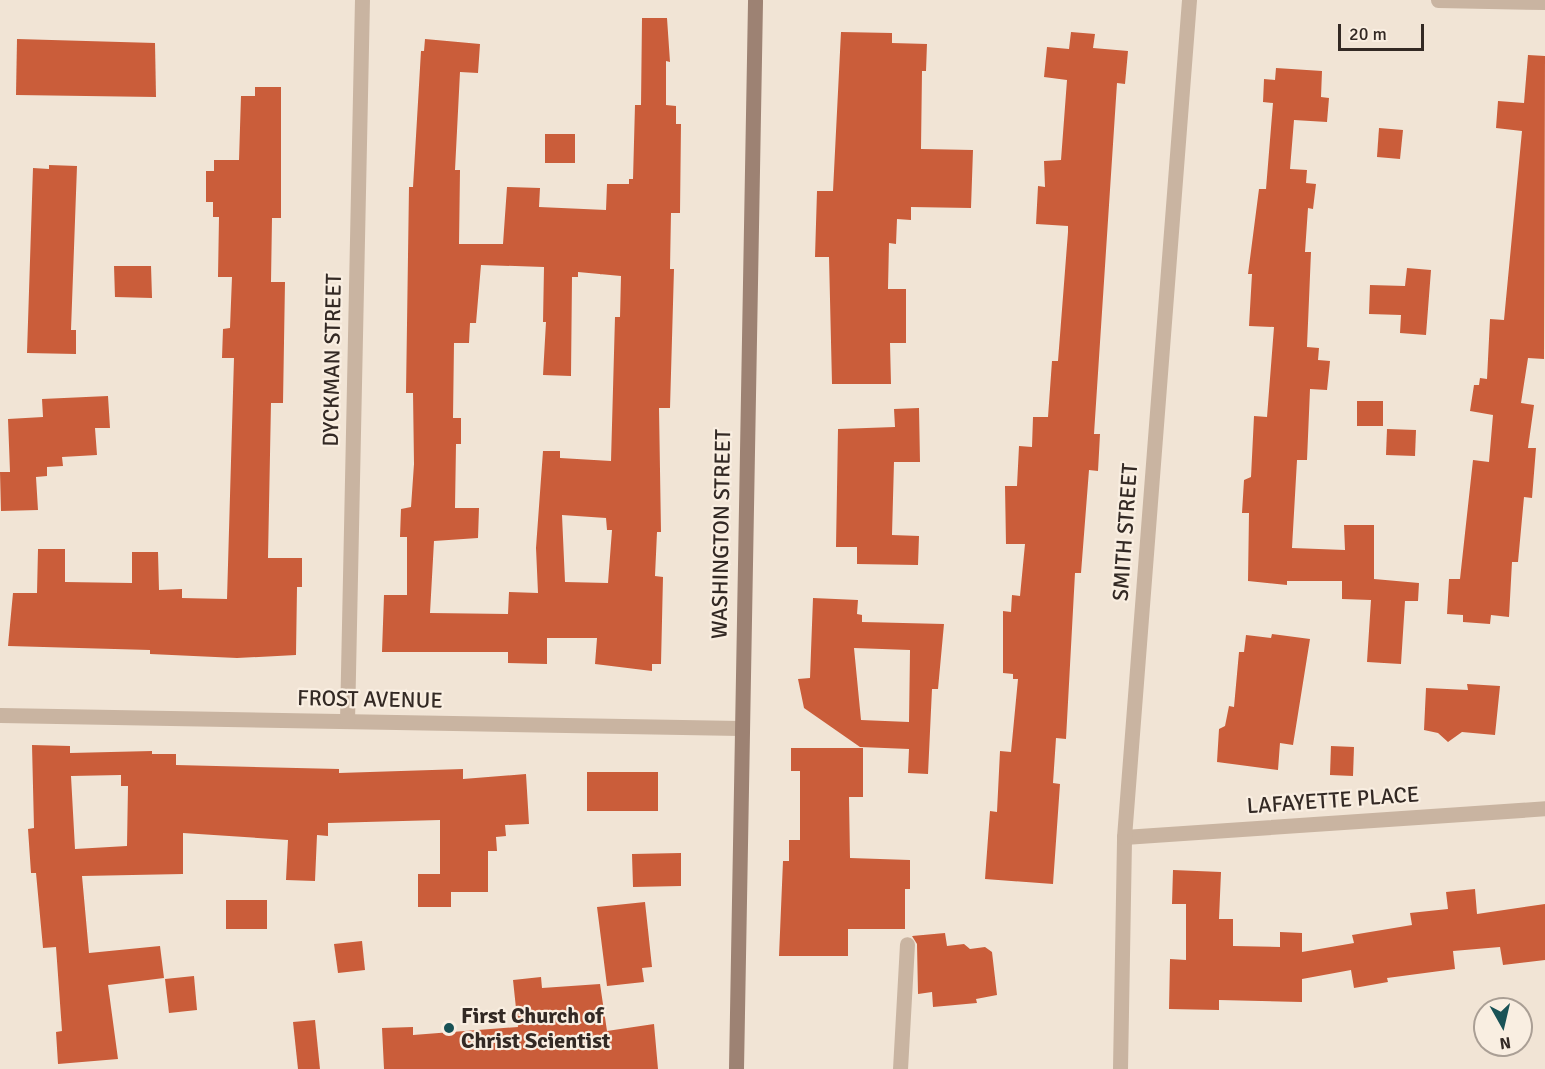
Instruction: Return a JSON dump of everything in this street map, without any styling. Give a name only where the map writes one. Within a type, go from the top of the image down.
[{"type":"street","name":"DYCKMAN STREET","points":[[347,721],[362,0]]},
{"type":"street","name":"WASHINGTON STREET","points":[[736,1069],[740,728],[755,0]]},
{"type":"street","name":"SMITH STREET","points":[[1120,1069],[1124,837],[1189,0]]},
{"type":"street","points":[[1438,0],[1545,2]]},
{"type":"street","name":"FROST AVENUE","points":[[0,715],[740,728]]},
{"type":"street","name":"LAFAYETTE PLACE","points":[[1124,837],[1545,808]]},
{"type":"street","points":[[900,1069],[907,944]]},
{"type":"building","points":[[642,18],[667,18],[670,62],[666,61],[666,105],[676,106],[676,124],[681,124],[680,213],[671,213],[670,269],[674,269],[670,408],[659,408],[661,532],[657,532],[655,576],[663,577],[661,664],[652,664],[652,671],[595,664],[597,638],[547,638],[547,664],[508,663],[508,652],[382,652],[384,595],[407,595],[407,537],[400,537],[401,509],[411,507],[414,464],[413,393],[406,393],[409,187],[413,187],[421,51],[424,51],[425,39],[480,44],[478,73],[460,72],[455,170],[460,170],[459,244],[503,244],[507,187],[540,188],[539,207],[606,210],[607,184],[629,184],[629,179],[633,179],[635,105],[641,105]],"holes":[[[481,265],[544,267],[543,322],[546,322],[543,375],[571,376],[572,277],[578,277],[578,272],[621,276],[620,317],[615,317],[611,461],[560,458],[560,451],[543,451],[536,548],[538,593],[509,592],[508,614],[430,613],[434,541],[478,538],[479,508],[455,508],[456,444],[461,444],[461,418],[453,418],[454,343],[469,343],[470,323],[476,323]],[[562,515],[606,518],[607,530],[612,530],[608,583],[565,582]]]},
{"type":"building","points":[[841,32],[892,33],[892,43],[927,44],[926,71],[922,71],[921,149],[973,150],[971,208],[911,207],[911,220],[897,219],[896,244],[889,243],[888,289],[906,289],[906,343],[890,343],[891,384],[832,384],[829,257],[815,257],[817,191],[833,191]]},
{"type":"building","points":[[1071,32],[1095,34],[1093,48],[1128,51],[1125,84],[1117,83],[1094,434],[1100,434],[1098,471],[1089,470],[1081,573],[1075,573],[1066,739],[1056,738],[1053,783],[1060,784],[1053,884],[985,879],[990,811],[997,812],[1000,751],[1011,752],[1018,679],[1013,679],[1013,674],[1003,673],[1003,611],[1011,612],[1012,595],[1020,596],[1025,544],[1006,544],[1005,486],[1017,486],[1019,446],[1032,447],[1033,417],[1048,417],[1052,361],[1058,361],[1068,232],[1068,226],[1036,224],[1038,186],[1045,187],[1044,161],[1061,160],[1067,80],[1044,77],[1047,47],[1069,49]]},
{"type":"building","points":[[17,39],[155,43],[156,97],[16,95]]},
{"type":"building","points":[[1528,55],[1545,56],[1544,359],[1528,358],[1521,403],[1534,405],[1528,448],[1536,448],[1532,498],[1524,497],[1518,562],[1512,562],[1509,617],[1491,615],[1490,624],[1463,622],[1463,615],[1447,614],[1449,579],[1460,579],[1473,460],[1489,462],[1493,415],[1470,411],[1474,385],[1479,385],[1480,378],[1487,379],[1490,319],[1504,320],[1522,131],[1496,128],[1498,101],[1524,103]]},
{"type":"building","points":[[1276,68],[1322,71],[1321,97],[1329,98],[1327,122],[1294,120],[1290,169],[1307,170],[1306,183],[1316,184],[1313,209],[1308,208],[1305,252],[1311,252],[1307,347],[1319,348],[1318,360],[1330,361],[1327,390],[1310,389],[1307,460],[1297,460],[1292,548],[1345,550],[1344,525],[1374,525],[1374,579],[1419,583],[1418,601],[1405,601],[1401,664],[1367,662],[1371,600],[1342,599],[1342,581],[1287,581],[1287,585],[1248,581],[1249,513],[1242,513],[1244,480],[1251,477],[1254,416],[1267,417],[1274,327],[1249,326],[1252,274],[1248,274],[1259,189],[1266,189],[1273,103],[1263,102],[1264,79],[1275,80]]},
{"type":"building","points":[[255,87],[281,87],[281,218],[272,218],[271,282],[285,282],[283,403],[271,403],[268,558],[302,558],[302,587],[297,587],[296,655],[237,658],[150,654],[150,650],[8,646],[13,593],[37,593],[38,549],[65,549],[65,582],[132,583],[132,552],[158,552],[159,590],[182,589],[182,598],[227,599],[234,358],[222,358],[223,329],[230,328],[232,277],[218,277],[219,217],[213,217],[213,202],[206,202],[206,171],[214,171],[214,160],[239,160],[241,96],[255,96]]},
{"type":"building","points":[[1379,128],[1403,130],[1400,159],[1377,157]]},
{"type":"building","points":[[545,134],[575,134],[575,163],[545,163]]},
{"type":"building","points":[[49,165],[77,166],[71,330],[76,330],[76,354],[27,353],[33,168],[49,169]]},
{"type":"building","points":[[114,266],[151,266],[152,298],[115,297]]},
{"type":"building","points":[[1407,268],[1431,270],[1426,335],[1400,333],[1401,315],[1369,314],[1370,285],[1405,286]]},
{"type":"building","points":[[108,396],[110,428],[95,428],[97,455],[62,457],[63,466],[47,467],[47,476],[36,477],[38,510],[1,511],[0,472],[10,472],[8,419],[43,417],[42,399]]},
{"type":"building","points":[[1357,401],[1383,401],[1383,426],[1357,426]]},
{"type":"building","points":[[919,408],[920,462],[894,462],[892,535],[919,536],[918,565],[857,564],[857,547],[836,547],[838,429],[895,427],[894,409]]},
{"type":"building","points":[[1387,429],[1416,430],[1415,456],[1386,455]]},
{"type":"building","points":[[813,598],[858,600],[857,614],[862,615],[862,622],[944,624],[938,689],[932,689],[928,774],[908,773],[909,749],[860,747],[804,708],[798,679],[810,678]],"holes":[[[854,648],[910,650],[909,722],[861,720]]]},
{"type":"building","points":[[1272,634],[1310,639],[1293,745],[1280,743],[1278,770],[1217,762],[1219,729],[1225,726],[1229,706],[1234,707],[1239,652],[1244,652],[1246,635],[1271,638]]},
{"type":"building","points":[[1467,684],[1500,686],[1495,735],[1462,732],[1448,742],[1438,733],[1424,730],[1426,688],[1468,690]]},
{"type":"building","points":[[32,745],[70,746],[70,753],[152,751],[152,754],[176,754],[176,765],[339,769],[339,773],[463,769],[463,779],[526,774],[529,824],[505,825],[506,836],[496,837],[497,851],[488,851],[488,892],[451,892],[451,907],[418,907],[418,874],[440,874],[440,820],[328,823],[328,836],[317,835],[315,881],[286,880],[288,840],[183,833],[183,874],[82,876],[89,953],[160,946],[164,978],[108,985],[118,1059],[58,1064],[56,1032],[62,1031],[56,947],[43,948],[36,873],[31,873],[28,829],[34,828]],"holes":[[[121,775],[121,786],[128,786],[127,846],[75,849],[71,776]]]},
{"type":"building","points":[[1331,746],[1354,747],[1353,776],[1330,775]]},
{"type":"building","points":[[791,748],[863,748],[863,797],[849,797],[850,858],[910,860],[910,889],[905,889],[905,929],[848,929],[848,956],[779,956],[783,861],[789,861],[789,840],[800,840],[800,771],[791,771]]},
{"type":"building","points":[[587,772],[658,772],[658,811],[587,811]]},
{"type":"building","points":[[681,853],[681,886],[633,887],[632,854]]},
{"type":"building","points":[[1173,870],[1221,872],[1219,919],[1233,919],[1233,946],[1280,947],[1280,932],[1302,933],[1302,952],[1354,943],[1352,935],[1412,925],[1410,913],[1448,909],[1446,892],[1475,889],[1477,914],[1545,904],[1545,960],[1503,965],[1500,947],[1453,951],[1455,969],[1387,978],[1388,982],[1354,988],[1351,970],[1302,979],[1302,1002],[1219,1000],[1219,1010],[1169,1009],[1170,959],[1186,960],[1186,904],[1172,904]]},
{"type":"building","points":[[226,900],[267,900],[267,929],[226,929]]},
{"type":"building","points":[[645,902],[652,967],[642,968],[644,982],[607,986],[597,907]]},
{"type":"building","points":[[945,933],[947,946],[964,944],[970,949],[985,947],[992,952],[997,995],[976,999],[977,1003],[933,1007],[932,992],[918,994],[917,944],[912,936]]},
{"type":"building","points":[[362,941],[365,970],[338,973],[334,944]]},
{"type":"building","points":[[194,976],[197,1010],[169,1013],[165,979]]},
{"type":"building","points":[[541,977],[542,988],[600,984],[607,1031],[654,1024],[658,1069],[384,1069],[382,1028],[413,1027],[413,1035],[518,1027],[513,980]]},
{"type":"building","points":[[315,1020],[320,1069],[298,1069],[293,1022]]},
{"type":"place","name":"First Church of Christ Scientist","points":[[449,1028]]}]
